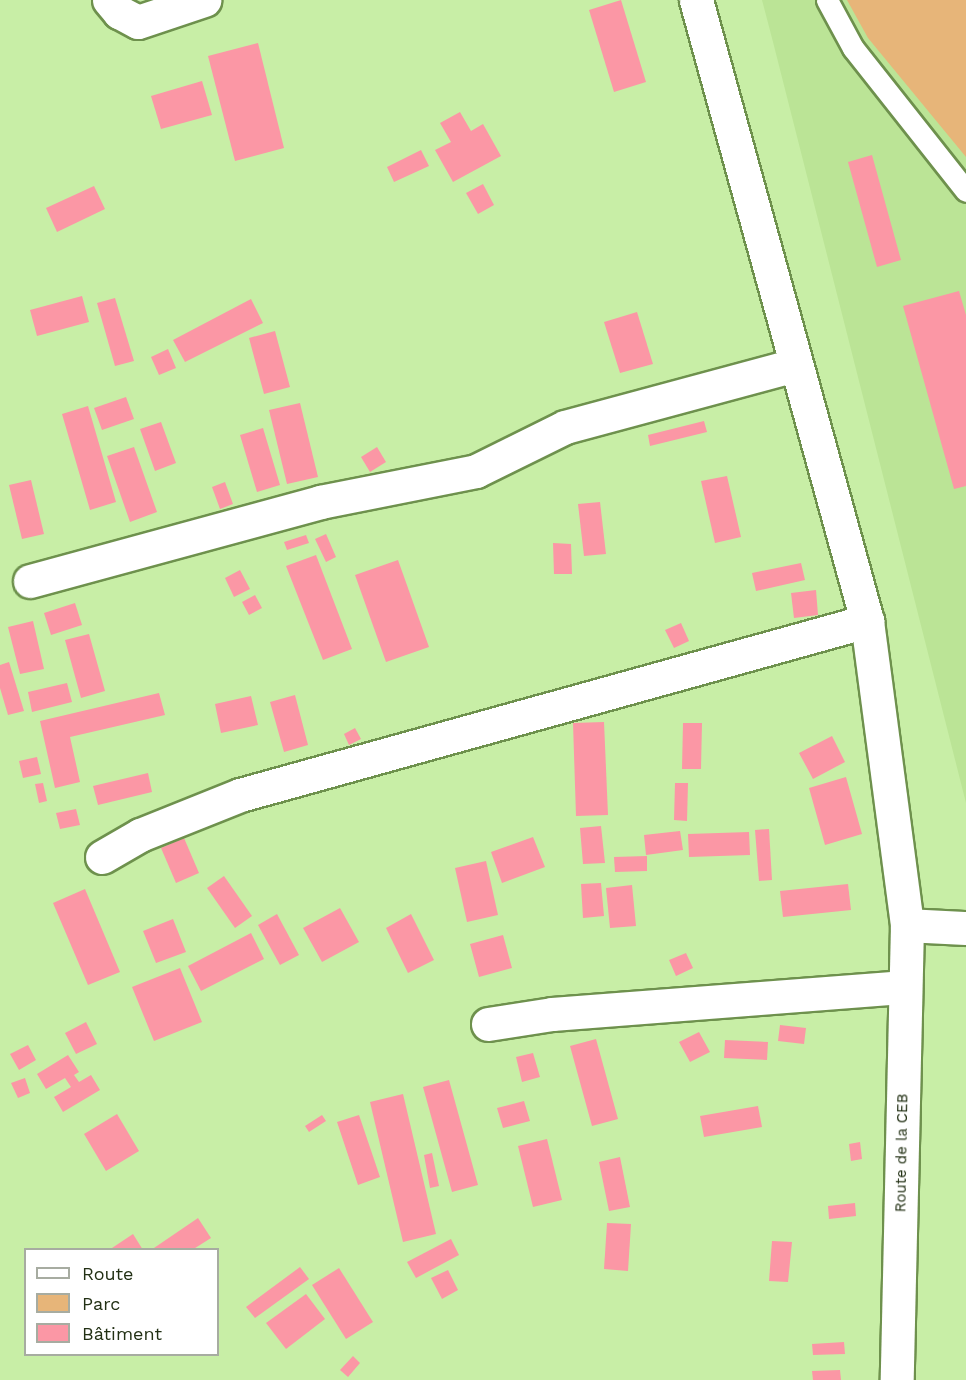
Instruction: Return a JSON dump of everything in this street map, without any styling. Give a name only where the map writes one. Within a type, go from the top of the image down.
[{"type":"street","points":[[109,0],[119,12],[138,22],[204,0]]},
{"type":"street","name":"Route de la CEB","points":[[696,0],[794,365],[867,621],[907,925],[897,1380]]},
{"type":"street","points":[[30,580],[320,502],[476,471],[566,427],[794,365]]},
{"type":"street","points":[[102,857],[140,835],[240,795],[867,621]]},
{"type":"street","points":[[907,925],[966,928]]},
{"type":"street","points":[[488,1024],[564,1013],[905,987]]},
{"type":"lane","points":[[827,0],[853,48],[963,179]]},
{"type":"shaded area","points":[[762,0],[966,0],[966,803],[773,42]]},
{"type":"green space","points":[[847,0],[966,0],[966,157],[868,38]]},
{"type":"building","points":[[621,0],[646,82],[614,92],[589,10]]},
{"type":"building","points":[[258,43],[284,148],[235,161],[208,56]]},
{"type":"building","points":[[202,81],[212,115],[161,129],[151,96]]},
{"type":"building","points":[[460,112],[471,131],[483,124],[501,156],[453,182],[435,150],[451,142],[440,123]]},
{"type":"building","points":[[421,150],[429,166],[394,182],[387,167]]},
{"type":"building","points":[[872,155],[901,260],[877,267],[848,162]]},
{"type":"building","points":[[483,184],[494,205],[478,214],[466,193]]},
{"type":"building","points":[[94,186],[105,209],[57,232],[46,208]]},
{"type":"building","points":[[959,291],[966,315],[966,486],[954,489],[903,306]]},
{"type":"building","points":[[82,296],[89,322],[37,336],[30,310]]},
{"type":"building","points":[[115,298],[134,361],[115,366],[97,303]]},
{"type":"building","points":[[251,299],[263,323],[185,362],[173,340]]},
{"type":"building","points":[[637,312],[653,364],[620,373],[604,322]]},
{"type":"building","points":[[275,331],[290,387],[264,394],[249,338]]},
{"type":"building","points":[[168,349],[176,368],[159,375],[151,357]]},
{"type":"building","points":[[126,397],[134,419],[102,430],[94,408]]},
{"type":"building","points":[[300,403],[318,477],[287,484],[269,410]]},
{"type":"building","points":[[88,406],[116,502],[90,510],[62,414]]},
{"type":"building","points":[[704,421],[707,432],[650,446],[648,435]]},
{"type":"building","points":[[161,422],[176,463],[155,471],[140,429]]},
{"type":"building","points":[[263,428],[280,485],[257,492],[240,435]]},
{"type":"building","points":[[134,447],[157,512],[130,522],[107,456]]},
{"type":"building","points":[[377,447],[386,462],[370,472],[361,457]]},
{"type":"building","points":[[727,476],[741,537],[715,543],[701,481]]},
{"type":"building","points":[[31,480],[44,534],[22,539],[9,485]]},
{"type":"building","points":[[225,482],[233,504],[220,509],[212,487]]},
{"type":"building","points":[[600,502],[606,554],[584,556],[578,504]]},
{"type":"building","points":[[326,534],[336,557],[326,562],[315,539]]},
{"type":"building","points":[[306,535],[309,543],[287,550],[284,542]]},
{"type":"building","points":[[553,543],[571,544],[572,574],[554,574]]},
{"type":"building","points":[[316,555],[352,649],[323,660],[286,566]]},
{"type":"building","points":[[398,560],[429,647],[386,662],[355,575]]},
{"type":"building","points":[[801,563],[805,580],[756,591],[752,573]]},
{"type":"building","points":[[240,570],[250,589],[234,597],[225,578]]},
{"type":"building","points":[[816,590],[818,615],[794,618],[791,593]]},
{"type":"building","points":[[255,595],[262,608],[249,615],[242,602]]},
{"type":"building","points":[[75,603],[82,625],[51,635],[44,613]]},
{"type":"building","points":[[33,621],[44,669],[20,674],[8,627]]},
{"type":"building","points":[[681,623],[689,641],[674,648],[665,630]]},
{"type":"building","points":[[89,634],[105,691],[81,698],[65,640]]},
{"type":"building","points":[[9,662],[24,711],[8,715],[0,688],[0,665]]},
{"type":"building","points":[[67,683],[72,702],[32,712],[28,692]]},
{"type":"building","points":[[159,693],[165,715],[70,737],[80,782],[55,788],[40,721]]},
{"type":"building","points":[[295,695],[308,745],[284,752],[270,702]]},
{"type":"building","points":[[251,696],[258,725],[221,733],[215,704]]},
{"type":"building","points":[[604,722],[608,815],[576,816],[573,723]]},
{"type":"building","points":[[683,723],[702,723],[701,769],[682,769]]},
{"type":"building","points":[[355,728],[361,739],[349,745],[344,734]]},
{"type":"building","points":[[832,736],[845,762],[813,779],[799,753]]},
{"type":"building","points":[[37,757],[41,774],[23,778],[19,761]]},
{"type":"building","points":[[148,773],[152,792],[98,805],[93,786]]},
{"type":"building","points":[[846,777],[862,834],[825,845],[809,788]]},
{"type":"building","points":[[43,783],[47,801],[39,803],[35,784]]},
{"type":"building","points":[[675,783],[688,783],[687,821],[674,820]]},
{"type":"building","points":[[76,809],[80,825],[60,829],[56,813]]},
{"type":"building","points":[[601,826],[605,863],[583,864],[580,828]]},
{"type":"building","points":[[769,829],[772,880],[759,881],[755,830]]},
{"type":"building","points":[[680,831],[683,850],[646,855],[644,835]]},
{"type":"building","points":[[749,832],[750,855],[689,857],[688,834]]},
{"type":"building","points":[[533,837],[545,867],[502,883],[491,852]]},
{"type":"building","points":[[184,838],[199,873],[176,883],[161,848]]},
{"type":"building","points":[[647,856],[647,871],[615,872],[614,857]]},
{"type":"building","points":[[486,861],[498,915],[467,922],[455,868]]},
{"type":"building","points":[[224,876],[252,916],[235,928],[207,888]]},
{"type":"building","points":[[601,883],[604,916],[583,918],[581,884]]},
{"type":"building","points":[[848,884],[851,910],[783,917],[780,891]]},
{"type":"building","points":[[632,885],[636,926],[610,928],[606,888]]},
{"type":"building","points":[[85,889],[120,972],[88,985],[53,903]]},
{"type":"building","points":[[340,908],[359,942],[322,962],[303,928]]},
{"type":"building","points":[[277,914],[299,955],[280,965],[258,925]]},
{"type":"building","points":[[411,914],[434,960],[408,973],[386,928]]},
{"type":"building","points":[[173,919],[186,952],[156,963],[143,931]]},
{"type":"building","points":[[251,933],[264,959],[201,991],[188,966]]},
{"type":"building","points":[[503,935],[512,968],[479,977],[470,944]]},
{"type":"building","points":[[686,953],[693,968],[676,976],[669,960]]},
{"type":"building","points":[[180,968],[202,1022],[154,1041],[132,987]]},
{"type":"building","points":[[86,1022],[97,1044],[76,1054],[65,1033]]},
{"type":"building","points":[[780,1025],[806,1028],[804,1044],[778,1041]]},
{"type":"building","points":[[699,1032],[710,1052],[690,1062],[679,1042]]},
{"type":"building","points":[[596,1039],[618,1119],[592,1126],[570,1046]]},
{"type":"building","points":[[725,1040],[768,1042],[767,1060],[724,1058]]},
{"type":"building","points":[[28,1045],[36,1060],[19,1070],[10,1054]]},
{"type":"building","points":[[533,1053],[540,1077],[522,1082],[516,1057]]},
{"type":"building","points":[[68,1055],[79,1072],[74,1075],[79,1082],[91,1075],[100,1090],[63,1112],[54,1097],[71,1087],[65,1078],[46,1089],[37,1074]]},
{"type":"building","points":[[25,1078],[30,1093],[18,1098],[11,1083]]},
{"type":"building","points":[[449,1080],[478,1185],[452,1192],[423,1087]]},
{"type":"building","points":[[403,1094],[436,1234],[403,1242],[370,1102]]},
{"type":"building","points":[[524,1101],[530,1121],[503,1128],[497,1108]]},
{"type":"building","points":[[758,1106],[762,1127],[704,1137],[700,1116]]},
{"type":"building","points":[[117,1114],[139,1151],[106,1171],[84,1134]]},
{"type":"building","points":[[322,1115],[326,1121],[309,1132],[305,1126]]},
{"type":"building","points":[[359,1115],[380,1177],[358,1185],[337,1122]]},
{"type":"building","points":[[547,1139],[562,1200],[533,1207],[518,1146]]},
{"type":"building","points":[[860,1142],[862,1159],[851,1161],[849,1144]]},
{"type":"building","points":[[432,1153],[439,1186],[430,1188],[424,1155]]},
{"type":"building","points":[[620,1157],[630,1207],[609,1211],[599,1162]]},
{"type":"building","points":[[855,1203],[856,1216],[829,1219],[828,1206]]},
{"type":"building","points":[[198,1218],[211,1238],[195,1248],[154,1248]]},
{"type":"building","points":[[607,1223],[631,1224],[628,1271],[604,1269]]},
{"type":"building","points":[[133,1234],[142,1248],[112,1248]]},
{"type":"building","points":[[451,1239],[459,1255],[416,1278],[407,1262]]},
{"type":"building","points":[[772,1241],[792,1242],[788,1282],[769,1281]]},
{"type":"building","points":[[300,1267],[309,1279],[255,1318],[246,1307]]},
{"type":"building","points":[[339,1268],[373,1322],[346,1339],[312,1285]]},
{"type":"building","points":[[448,1270],[458,1290],[442,1299],[431,1278]]},
{"type":"building","points":[[306,1294],[325,1319],[286,1349],[266,1323]]},
{"type":"building","points":[[844,1342],[845,1354],[813,1355],[812,1344]]},
{"type":"building","points":[[353,1356],[360,1363],[348,1377],[340,1370]]},
{"type":"building","points":[[840,1370],[841,1380],[813,1380],[812,1371]]}]
